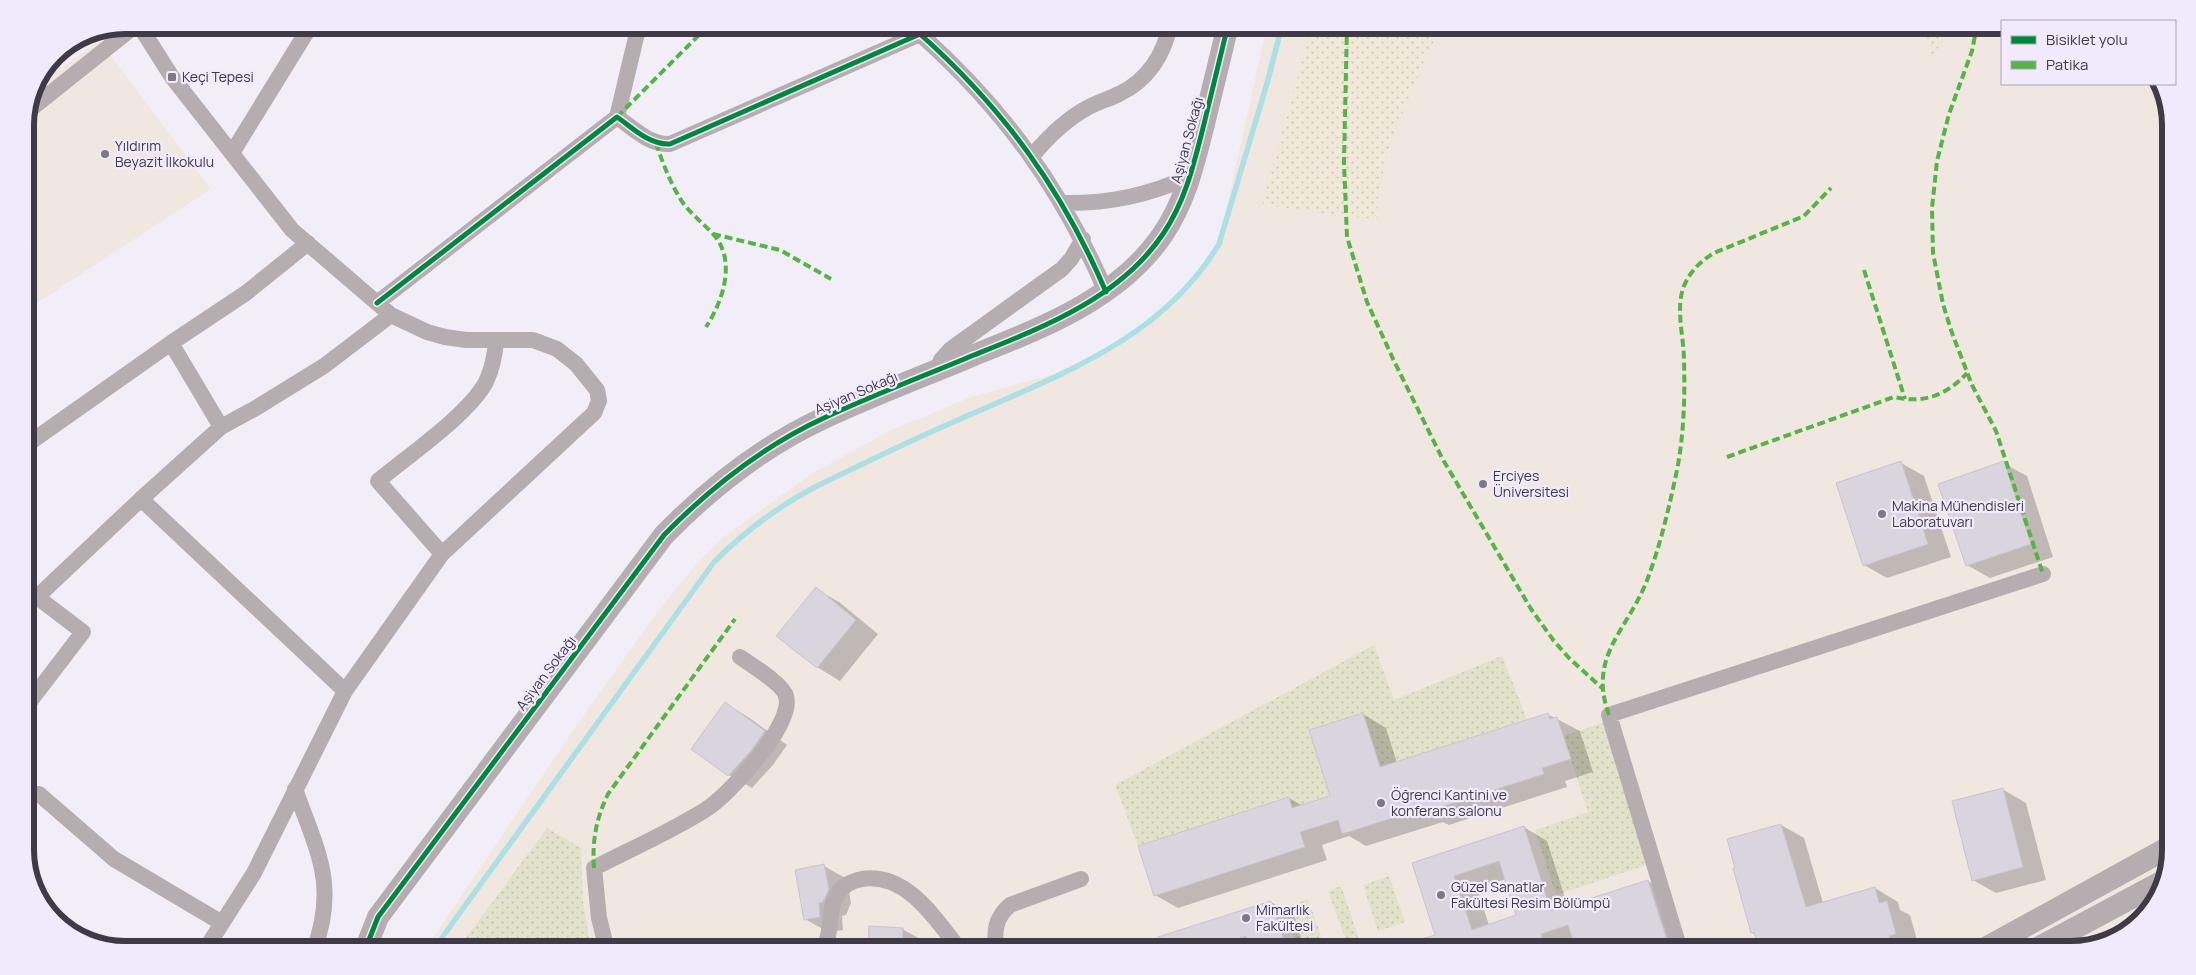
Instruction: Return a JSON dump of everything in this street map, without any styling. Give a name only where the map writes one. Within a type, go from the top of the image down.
[{"type":"street","points":[[36,105],[126,34]]},
{"type":"street","points":[[143,34],[172,77],[292,230],[391,315],[426,332],[445,337],[466,340],[533,340],[557,349],[587,376],[598,395],[598,407],[594,413],[442,554],[345,691],[254,872],[211,941]]},
{"type":"street","points":[[232,153],[305,34]]},
{"type":"street","points":[[377,303],[617,117],[637,34]]},
{"type":"street","points":[[617,117],[649,140],[656,143],[670,144],[920,34],[980,91],[1032,156],[1083,239],[1106,292]]},
{"type":"street","points":[[1032,156],[1058,128],[1072,117],[1103,100],[1119,94],[1143,78],[1158,59],[1167,34]]},
{"type":"street","name":"Aşiyan Sokağı","points":[[369,941],[378,917],[664,534],[702,498],[731,474],[788,436],[832,414],[1038,328],[1106,292],[1139,264],[1163,234],[1176,212],[1191,176],[1226,34]]},
{"type":"street","points":[[1062,203],[1090,204],[1115,201],[1166,188],[1191,176]]},
{"type":"street","points":[[937,371],[941,360],[950,349],[1062,269],[1071,260],[1083,239]]},
{"type":"street","points":[[34,440],[171,343],[246,293],[308,243]]},
{"type":"street","points":[[34,592],[221,427],[324,366],[391,315]]},
{"type":"street","points":[[442,554],[378,481],[471,403],[489,374],[495,354],[496,341]]},
{"type":"street","points":[[171,343],[221,427]]},
{"type":"street","points":[[141,498],[345,691]]},
{"type":"street","points":[[1677,941],[1610,715],[2043,574]]},
{"type":"street","points":[[34,597],[83,632],[34,696]]},
{"type":"street","points":[[605,941],[599,918],[594,868],[707,809],[764,752],[780,723],[787,701],[784,691],[740,657]]},
{"type":"street","points":[[295,789],[325,875],[325,914],[317,941]]},
{"type":"street","points":[[34,794],[38,794],[114,859],[222,923]]},
{"type":"street","points":[[1998,941],[2162,851]]},
{"type":"street","points":[[828,941],[833,904],[836,896],[850,883],[867,879],[884,880],[907,890],[931,913],[953,941]]},
{"type":"street","points":[[996,941],[996,925],[1010,905],[1081,879]]},
{"type":"street","points":[[2051,941],[2155,885]]},
{"type":"shaded area","name":"Erciyes Üniversitesi","points":[[1265,34],[2001,34],[2001,85],[2153,85],[2161,107],[2162,119],[2162,856],[2159,874],[2147,901],[2131,919],[2112,932],[2095,938],[2072,941],[431,941],[578,723],[660,608],[701,559],[724,537],[811,474],[889,431],[971,397],[1057,373],[1106,351],[1150,322],[1193,285],[1213,256],[1220,238]]},
{"type":"shaded area","name":"Yıldırım Beyazit İlkokulu","points":[[99,40],[211,189],[34,305],[34,119],[35,107],[46,80]]},
{"type":"green space","points":[[1374,645],[1394,700],[1502,656],[1527,719],[1380,767],[1363,713],[1309,730],[1330,796],[1292,808],[1288,797],[1138,846],[1115,785]]},
{"type":"green space","points":[[1609,721],[1655,862],[1556,895],[1535,830],[1588,812],[1563,736]]},
{"type":"green space","points":[[547,828],[581,848],[583,901],[590,941],[464,941]]},
{"type":"green space","points":[[1389,876],[1405,922],[1378,931],[1363,885]]},
{"type":"green space","points":[[1341,886],[1359,939],[1346,941],[1328,891]]},
{"type":"green space","points":[[1308,899],[1323,941],[1295,941],[1284,907]]},
{"type":"sand","points":[[1310,34],[1437,34],[1409,96],[1391,144],[1379,194],[1377,220],[1262,205]]},
{"type":"sand","points":[[1927,34],[1946,34],[1940,46],[1931,56]]},
{"type":"building","name":"Makina Mühendisleri Laboratuvarı","points":[[1901,461],[1928,544],[1863,566],[1836,483]]},
{"type":"building","name":"Makina Mühendisleri Laboratuvarı","points":[[2004,461],[2031,544],[1966,566],[1938,484]]},
{"type":"building","points":[[816,587],[856,620],[817,668],[776,636]]},
{"type":"building","points":[[725,702],[765,731],[750,752],[728,776],[691,749]]},
{"type":"building","name":"Öğrenci Kantini ve konferans salonu","points":[[1363,713],[1380,767],[1548,713],[1550,719],[1557,717],[1571,759],[1542,768],[1544,774],[1425,812],[1424,808],[1342,834],[1338,820],[1300,832],[1305,847],[1154,896],[1138,846],[1289,797],[1292,808],[1330,796],[1309,730]]},
{"type":"building","points":[[2003,788],[2023,867],[1972,881],[1952,801]]},
{"type":"building","points":[[1781,824],[1806,907],[1875,887],[1879,903],[1887,901],[1896,934],[1889,936],[1890,941],[1756,941],[1754,932],[1751,933],[1727,839]]},
{"type":"building","name":"Güzel Sanatlar Fakültesi Resim Bölümpü","points":[[1524,826],[1551,911],[1648,880],[1667,941],[1573,941],[1568,925],[1541,934],[1542,939],[1536,941],[1415,941],[1435,935],[1412,863]],"holes":[[[1499,861],[1516,915],[1472,930],[1454,876]]]},
{"type":"building","points":[[824,864],[829,889],[823,902],[819,903],[820,917],[804,920],[795,870]]},
{"type":"building","name":"Mimarlık Fakültesi","points":[[1271,901],[1284,941],[1247,941],[1246,936],[1231,941],[1159,941],[1158,937]]},
{"type":"building","points":[[869,926],[903,928],[902,941],[868,941]]},
{"type":"waterway","points":[[440,941],[714,562],[737,541],[773,512],[813,488],[917,438],[1082,364],[1144,326],[1172,302],[1197,275],[1219,244],[1268,80],[1280,34]]},
{"type":"marked path","points":[[617,117],[700,34]]},
{"type":"marked path","points":[[1347,34],[1344,162],[1347,237],[1367,302],[1442,458],[1531,609],[1569,658],[1602,688]]},
{"type":"marked path","points":[[1975,34],[1972,51],[1949,114],[1937,161],[1932,208],[1933,253],[1943,304],[1952,333],[1972,385],[1996,431],[2043,574]]},
{"type":"marked path","points":[[656,143],[668,174],[683,203],[713,234],[720,244],[724,256],[726,268],[722,293],[706,327]]},
{"type":"marked path","points":[[1609,715],[1604,695],[1603,677],[1606,661],[1612,646],[1638,601],[1646,583],[1664,527],[1677,470],[1683,429],[1684,402],[1684,352],[1680,304],[1686,281],[1700,263],[1714,253],[1804,216],[1831,188]]},
{"type":"marked path","points":[[713,234],[780,250],[831,279]]},
{"type":"marked path","points":[[1864,270],[1905,399]]},
{"type":"marked path","points":[[1727,457],[1894,397],[1915,399],[1934,396],[1951,387],[1967,373]]},
{"type":"marked path","points":[[594,868],[596,830],[600,812],[608,794],[735,619]]},
{"type":"cycle path","points":[[377,303],[617,117],[648,139],[662,144],[670,144],[920,34],[978,91],[1028,152],[1070,219],[1089,254],[1106,292]]},
{"type":"cycle path","points":[[369,941],[378,917],[664,535],[700,500],[759,455],[802,429],[861,401],[1027,333],[1079,308],[1125,276],[1145,256],[1163,234],[1183,195],[1193,167],[1226,34]]},
{"type":"place","name":"Keçi Tepesi","points":[[172,77]]},
{"type":"place","name":"Yıldırım Beyazit İlkokulu","points":[[105,154]]},
{"type":"place","name":"Erciyes Üniversitesi","points":[[1483,484]]},
{"type":"place","name":"Makina Mühendisleri Laboratuvarı","points":[[1882,514]]},
{"type":"place","name":"Öğrenci Kantini ve konferans salonu","points":[[1381,803]]},
{"type":"place","name":"Güzel Sanatlar Fakültesi Resim Bölümpü","points":[[1441,895]]},
{"type":"place","name":"Mimarlık Fakültesi","points":[[1246,918]]}]
